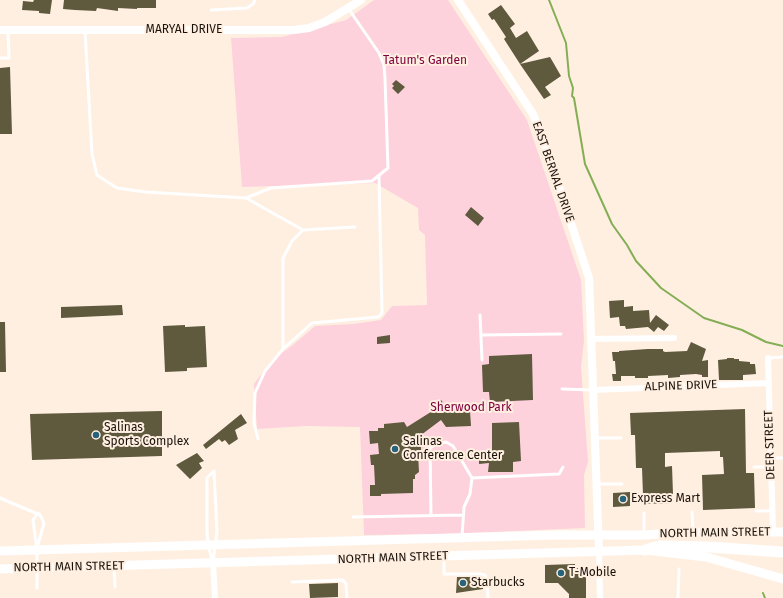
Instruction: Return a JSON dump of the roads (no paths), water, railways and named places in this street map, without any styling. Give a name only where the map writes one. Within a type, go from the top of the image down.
[{"type":"highway","points":[[644,550],[659,546],[783,552]]},
{"type":"main road","name":"MARYAL DRIVE","points":[[4,30],[294,30],[319,25],[360,0]]},
{"type":"main road","name":"EAST BERNAL DRIVE","points":[[458,0],[526,103],[538,126],[589,278],[599,552]]},
{"type":"main road","name":"NORTH MAIN STREET","points":[[0,551],[598,534],[644,535],[693,532],[783,532]]},
{"type":"main road","name":"NORTH MAIN STREET","points":[[0,569],[644,550],[706,557],[783,579]]},
{"type":"street","points":[[592,340],[674,338]]},
{"type":"street","name":"DEER STREET","points":[[768,358],[773,532]]},
{"type":"street","name":"ALPINE DRIVE","points":[[594,390],[769,383]]},
{"type":"street","points":[[599,552],[600,598]]},
{"type":"street","points":[[214,562],[215,598]]},
{"type":"lane","points":[[211,10],[247,8],[253,4],[255,0]]},
{"type":"lane","points":[[85,30],[92,154],[97,175],[117,188],[146,192],[246,198],[271,188],[372,181],[388,168],[385,71],[379,53],[348,8]]},
{"type":"lane","points":[[0,58],[8,58],[4,30]]},
{"type":"lane","points":[[258,439],[254,423],[255,393],[265,371],[284,349],[312,323],[378,317],[381,315],[379,175]]},
{"type":"lane","points":[[246,198],[303,230],[355,227]]},
{"type":"lane","points":[[284,349],[283,258],[292,241],[303,230]]},
{"type":"lane","points":[[480,315],[482,360]]},
{"type":"lane","points":[[482,335],[561,334]]},
{"type":"lane","points":[[768,358],[783,358]]},
{"type":"lane","points":[[562,389],[594,390]]},
{"type":"lane","points":[[595,438],[621,438]]},
{"type":"lane","points":[[431,516],[430,448],[444,442],[453,446],[472,478],[470,494],[464,507],[462,538]]},
{"type":"lane","points":[[771,458],[783,458]]},
{"type":"lane","points":[[472,478],[559,474],[563,467]]},
{"type":"lane","points":[[754,467],[771,467]]},
{"type":"lane","points":[[214,562],[212,545],[207,495],[208,478],[214,471],[217,531],[212,545],[214,562]]},
{"type":"lane","points":[[597,484],[622,484]]},
{"type":"lane","points":[[207,495],[215,494]]},
{"type":"lane","points":[[0,498],[40,515],[44,523],[37,550]]},
{"type":"lane","points":[[756,511],[772,510]]},
{"type":"lane","points":[[692,512],[693,532]]},
{"type":"lane","points":[[37,588],[37,550],[34,520],[38,513]]},
{"type":"lane","points":[[644,513],[644,535]]},
{"type":"lane","points":[[353,517],[463,515]]},
{"type":"lane","points":[[444,556],[444,574],[480,574],[485,576],[487,581],[488,598]]},
{"type":"lane","points":[[114,566],[115,587]]},
{"type":"lane","points":[[678,598],[679,569]]},
{"type":"lane","points":[[292,582],[343,580],[346,584],[347,598]]},
{"type":"waterway","points":[[549,0],[566,43],[569,76],[573,88],[572,96],[574,98],[585,164],[612,224],[636,261],[661,288],[704,318],[742,330],[766,342],[783,346]]},
{"type":"waterway","points":[[763,593],[765,598]]},
{"type":"place","name":"Salinas Sports Complex","points":[[96,435]]},
{"type":"place","name":"Salinas Conference Center","points":[[395,449]]},
{"type":"place","name":"Express Mart","points":[[623,499]]},
{"type":"place","name":"T-Mobile","points":[[561,573]]},
{"type":"place","name":"Starbucks","points":[[463,583]]},
{"type":"park label","name":"Tatum's Garden","points":[[425,61]]},
{"type":"park label","name":"Sherwood Park","points":[[471,408]]}]
